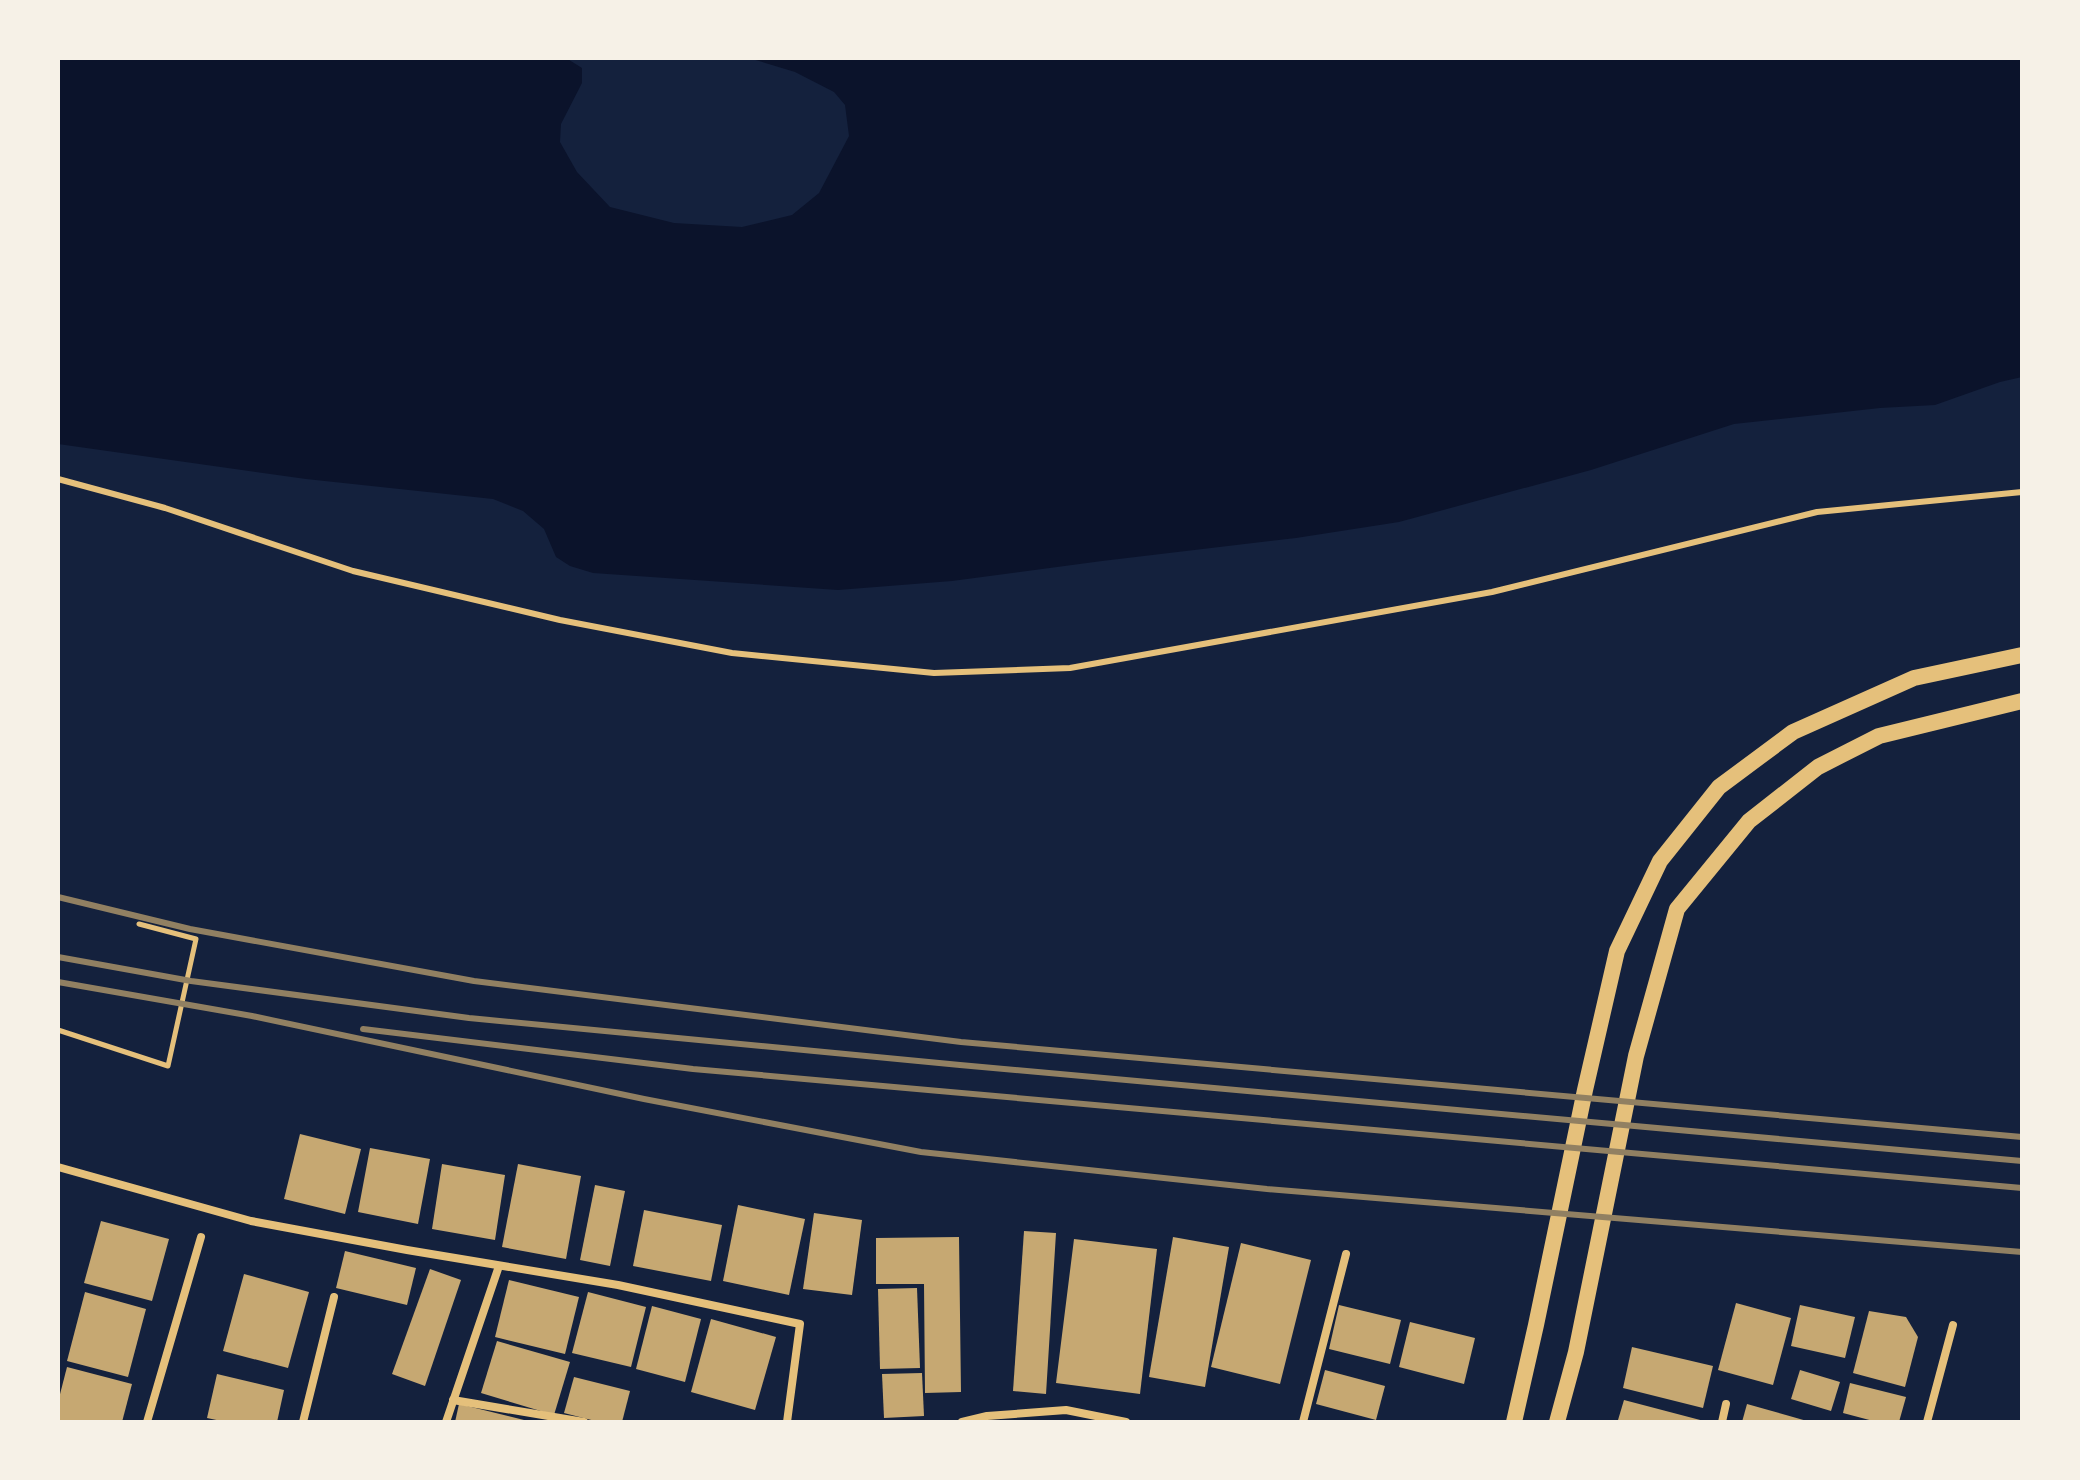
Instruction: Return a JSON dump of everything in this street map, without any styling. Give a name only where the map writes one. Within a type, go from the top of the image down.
[{"type":"main road","points":[[1514,1422],[1617,951],[1660,861],[1719,787],[1793,732],[1914,678],[2022,655]]},
{"type":"main road","points":[[1557,1422],[1576,1352],[1636,1056],[1677,909],[1749,821],[1818,767],[1879,736],[2022,701]]},
{"type":"street","points":[[58,1167],[251,1221],[618,1285],[800,1324],[787,1422]]},
{"type":"street","points":[[147,1422],[201,1237]]},
{"type":"street","points":[[1303,1422],[1346,1254]]},
{"type":"street","points":[[446,1422],[499,1266]]},
{"type":"street","points":[[303,1422],[334,1297]]},
{"type":"street","points":[[1927,1422],[1953,1325]]},
{"type":"street","points":[[453,1400],[584,1422]]},
{"type":"street","points":[[1722,1422],[1726,1404]]},
{"type":"street","points":[[962,1422],[987,1416],[1066,1410],[1126,1422]]},
{"type":"lane","points":[[58,479],[165,508],[353,571],[560,620],[732,653],[934,673],[1070,668],[1492,592],[1817,512],[2022,492]]},
{"type":"path","points":[[58,1030],[168,1066],[196,939],[139,924]]},
{"type":"water","points":[[58,58],[566,58],[582,68],[582,83],[561,124],[560,142],[577,172],[610,207],[674,223],[742,227],[792,215],[819,193],[849,136],[845,105],[834,92],[795,72],[749,58],[2022,58],[2022,377],[1935,405],[1734,424],[1591,470],[1399,522],[1296,538],[952,581],[838,590],[593,573],[570,566],[556,557],[544,529],[523,511],[493,499],[306,479],[58,444]]},
{"type":"building","points":[[300,1134],[361,1149],[345,1214],[284,1199]]},
{"type":"building","points":[[370,1148],[430,1159],[418,1224],[358,1212]]},
{"type":"building","points":[[442,1164],[505,1175],[495,1240],[432,1229]]},
{"type":"building","points":[[518,1164],[581,1176],[566,1259],[502,1247]]},
{"type":"building","points":[[595,1185],[625,1191],[610,1266],[580,1260]]},
{"type":"building","points":[[738,1205],[805,1219],[789,1295],[723,1281]]},
{"type":"building","points":[[644,1210],[722,1225],[711,1281],[633,1266]]},
{"type":"building","points":[[814,1213],[862,1220],[852,1295],[803,1289]]},
{"type":"building","points":[[101,1221],[169,1239],[152,1301],[84,1283]]},
{"type":"building","points":[[1024,1231],[1056,1233],[1046,1394],[1013,1391]]},
{"type":"building","points":[[959,1237],[961,1392],[925,1393],[924,1284],[876,1284],[876,1238]]},
{"type":"building","points":[[1173,1237],[1229,1247],[1205,1387],[1149,1377]]},
{"type":"building","points":[[1074,1239],[1157,1249],[1140,1394],[1056,1383]]},
{"type":"building","points":[[1241,1243],[1311,1260],[1280,1384],[1211,1367]]},
{"type":"building","points":[[345,1251],[416,1268],[407,1305],[336,1288]]},
{"type":"building","points":[[430,1269],[461,1280],[425,1386],[392,1374]]},
{"type":"building","points":[[244,1274],[309,1292],[288,1368],[223,1351]]},
{"type":"building","points":[[509,1280],[579,1297],[565,1354],[495,1337]]},
{"type":"building","points":[[917,1288],[920,1368],[880,1369],[878,1289]]},
{"type":"building","points":[[85,1292],[146,1309],[128,1377],[67,1361]]},
{"type":"building","points":[[588,1292],[646,1307],[631,1367],[572,1353]]},
{"type":"building","points":[[1736,1303],[1791,1318],[1773,1385],[1718,1370]]},
{"type":"building","points":[[1339,1305],[1401,1320],[1390,1364],[1329,1349]]},
{"type":"building","points":[[1800,1305],[1855,1317],[1845,1358],[1791,1346]]},
{"type":"building","points":[[652,1306],[701,1319],[685,1382],[636,1369]]},
{"type":"building","points":[[1869,1311],[1906,1317],[1918,1337],[1905,1387],[1853,1373]]},
{"type":"building","points":[[711,1319],[776,1337],[755,1410],[691,1392]]},
{"type":"building","points":[[1410,1322],[1475,1338],[1464,1384],[1399,1367]]},
{"type":"building","points":[[497,1341],[570,1362],[554,1415],[481,1393]]},
{"type":"building","points":[[1632,1347],[1713,1366],[1703,1408],[1623,1388]]},
{"type":"building","points":[[67,1367],[132,1384],[122,1422],[58,1422],[58,1402]]},
{"type":"building","points":[[1325,1370],[1385,1386],[1376,1420],[1316,1404]]},
{"type":"building","points":[[1800,1370],[1840,1382],[1831,1411],[1791,1399]]},
{"type":"building","points":[[922,1373],[924,1416],[884,1418],[882,1374]]},
{"type":"building","points":[[217,1374],[284,1390],[277,1422],[226,1422],[207,1418]]},
{"type":"building","points":[[574,1377],[630,1391],[622,1422],[599,1422],[564,1413]]},
{"type":"building","points":[[1850,1383],[1906,1397],[1899,1422],[1877,1422],[1843,1413]]},
{"type":"building","points":[[1624,1400],[1704,1422],[1624,1422],[1618,1420]]},
{"type":"building","points":[[459,1404],[528,1421],[528,1422],[455,1422]]},
{"type":"building","points":[[1747,1404],[1807,1421],[1807,1422],[1742,1422]]},
{"type":"railway","points":[[58,897],[190,929],[474,981],[961,1042],[2022,1137]]},
{"type":"railway","points":[[58,957],[191,981],[469,1018],[2022,1161]]},
{"type":"railway","points":[[58,982],[252,1016],[644,1099],[921,1152],[1267,1189],[2022,1252]]},
{"type":"railway","points":[[363,1029],[693,1069],[2022,1188]]}]
